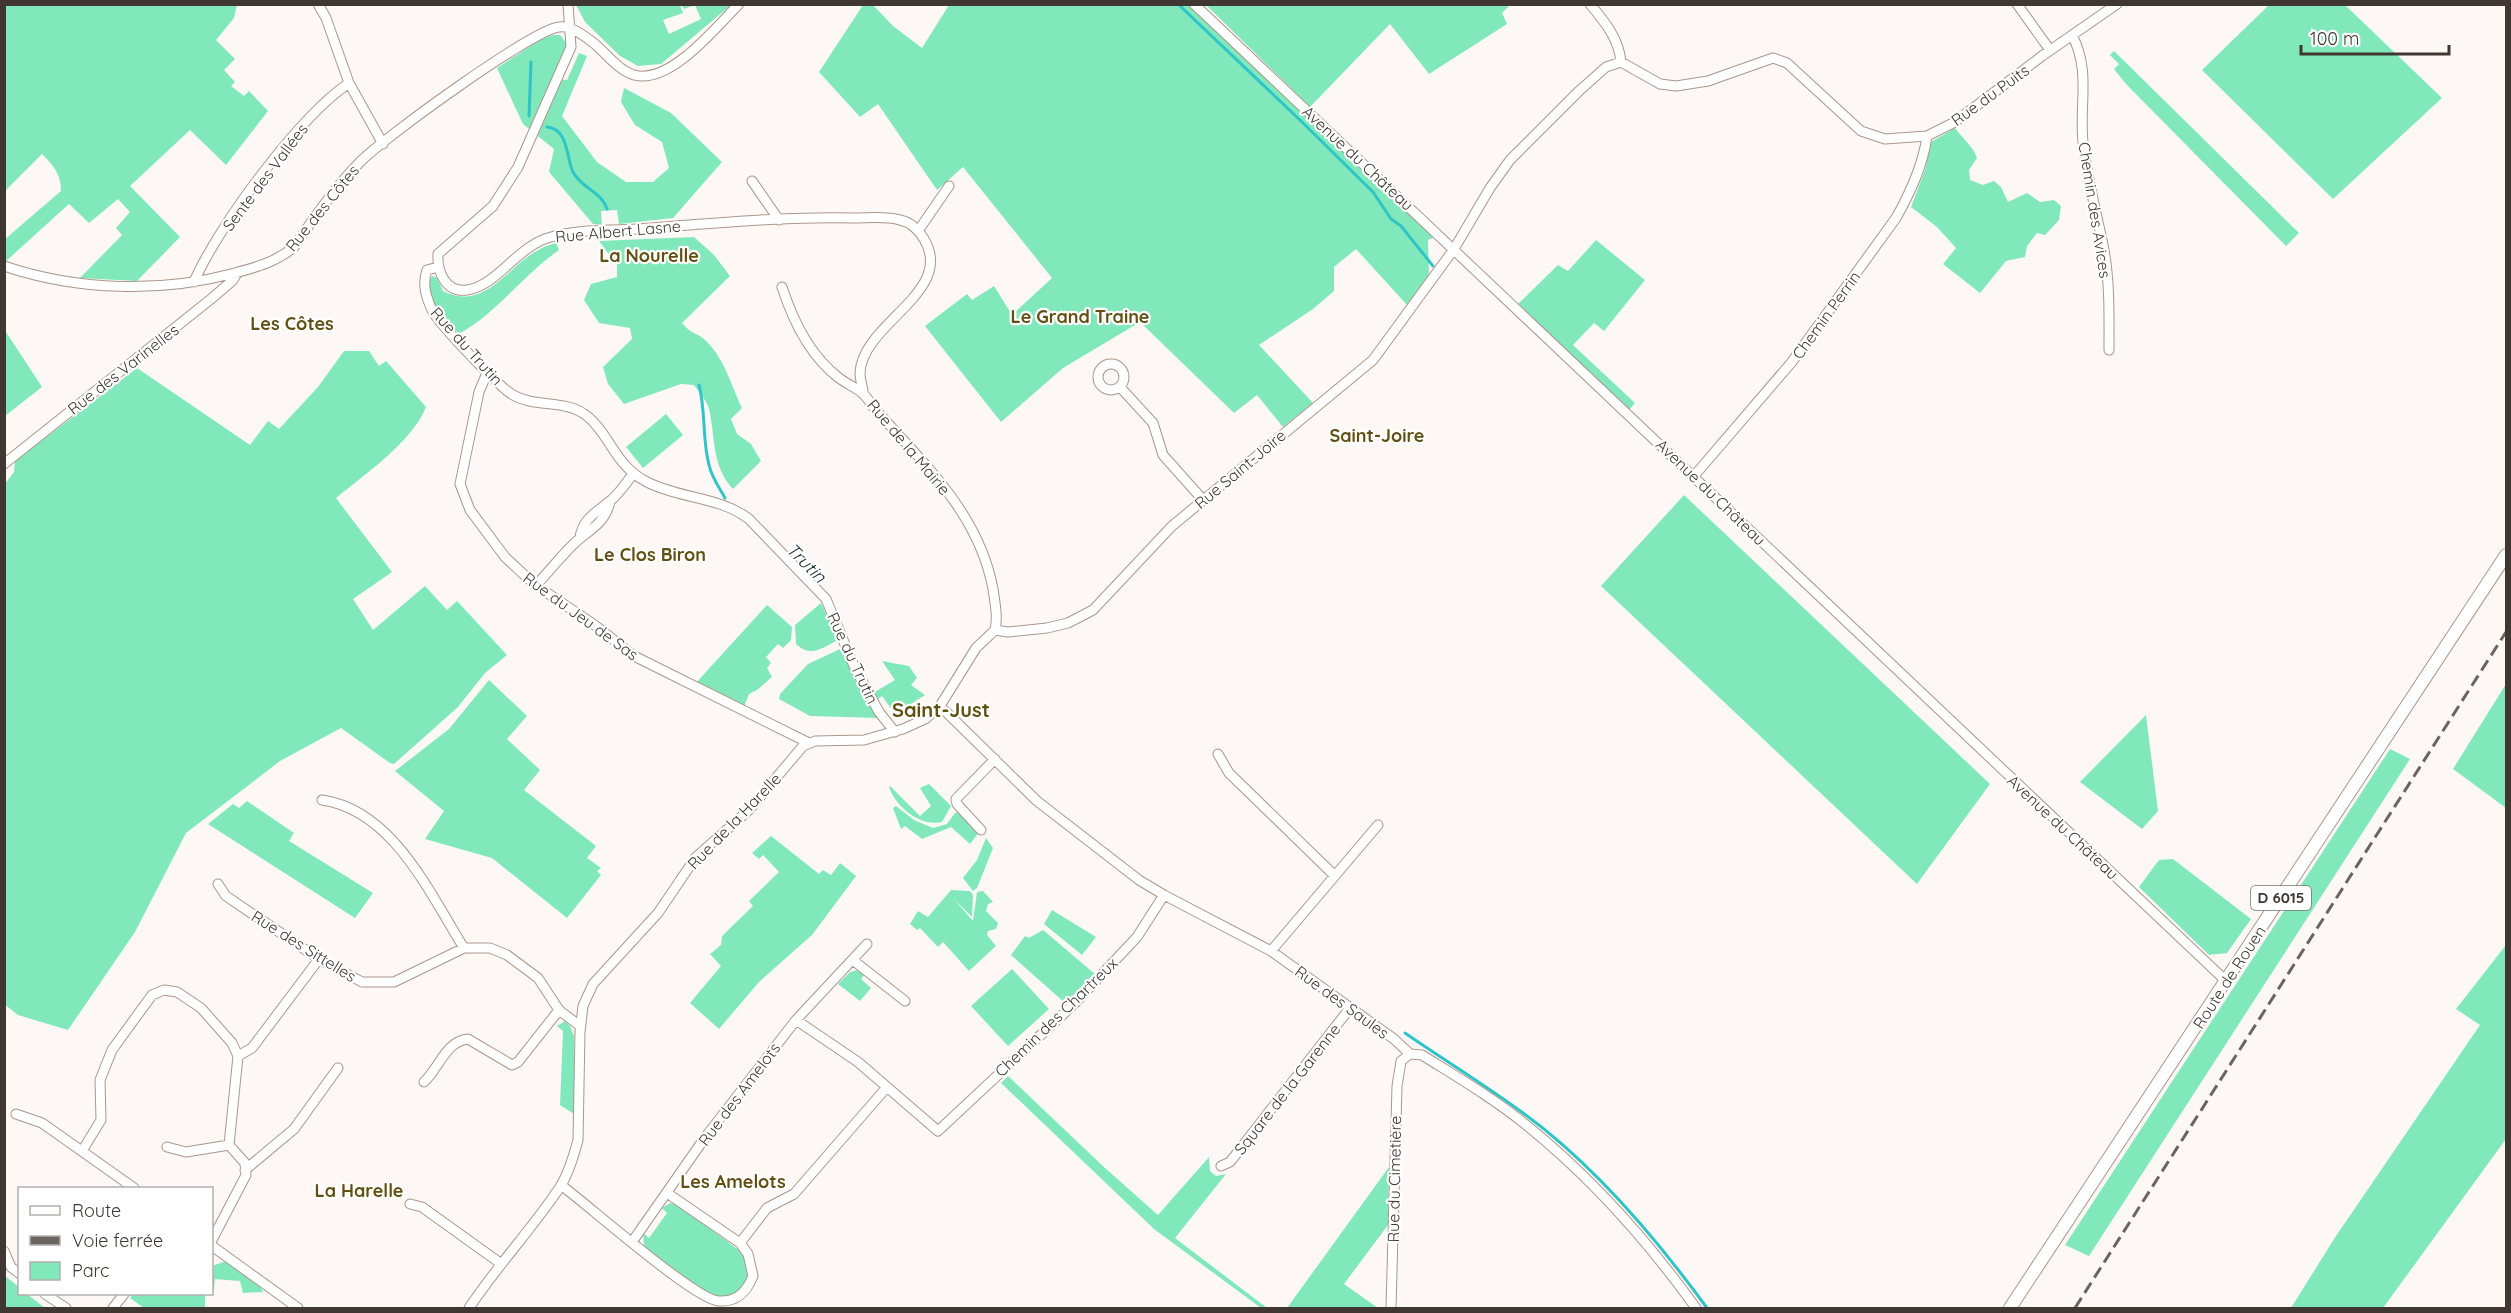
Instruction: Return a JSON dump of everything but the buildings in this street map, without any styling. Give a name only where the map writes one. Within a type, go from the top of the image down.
[{"type":"main road","name":"Route de Rouen","points":[[2010,1308],[2506,555]]},
{"type":"street","points":[[318,4],[326,18],[349,83],[383,144]]},
{"type":"street","points":[[438,267],[438,254],[493,206],[518,167],[571,46],[568,4]]},
{"type":"street","points":[[568,29],[580,32],[633,75],[661,74],[678,62],[739,4]]},
{"type":"street","name":"Avenue du Château","points":[[1194,4],[2226,981]]},
{"type":"street","points":[[1590,4],[1612,33],[1620,49],[1621,62],[1660,84],[1676,86],[1708,81],[1773,58],[1787,63],[1861,131],[1885,139],[1927,136]]},
{"type":"street","points":[[2018,4],[2050,50]]},
{"type":"street","name":"Rue du Puits","points":[[1927,136],[1955,122],[2050,50],[2117,4]]},
{"type":"street","name":"Rue des Côtes","points":[[4,266],[28,274],[103,285],[147,286],[194,282],[265,265],[283,256],[294,247],[361,161],[468,81],[540,33],[562,26],[568,29]]},
{"type":"street","name":"Chemin des Avices","points":[[2072,35],[2083,61],[2085,84],[2082,139],[2104,252],[2109,351]]},
{"type":"street","name":"Rue Saint-Joire","points":[[995,630],[1008,632],[1047,628],[1068,623],[1093,609],[1144,554],[1203,500],[1373,360],[1454,249],[1490,188],[1510,160],[1548,119],[1606,67],[1621,62]]},
{"type":"street","name":"Sente des Vallées","points":[[194,282],[203,262],[268,167],[332,94],[349,83]]},
{"type":"street","name":"Chemin Perrin","points":[[1694,476],[1791,363],[1896,218],[1909,195],[1925,151],[1927,136]]},
{"type":"street","points":[[752,182],[779,220]]},
{"type":"street","points":[[863,391],[860,373],[864,358],[874,340],[924,286],[931,269],[930,254],[918,231],[949,186]]},
{"type":"street","name":"Rue Albert Lasne","points":[[438,267],[443,281],[454,289],[467,290],[486,282],[518,254],[551,236],[827,217],[899,219],[912,225],[918,231]]},
{"type":"street","name":"Rue du Trutin","points":[[438,267],[427,270],[424,278],[425,291],[432,312],[487,373],[512,394],[529,402],[571,407],[588,416],[633,474],[651,484],[736,509],[749,519],[826,599],[854,666],[879,711],[894,732]]},
{"type":"street","name":"Rue des Varinelles","points":[[4,464],[211,299],[232,281],[238,272]]},
{"type":"street","name":"Rue de la Mairie","points":[[782,287],[791,313],[813,351],[840,379],[863,391],[874,408],[963,510],[989,568],[998,617],[995,630]]},
{"type":"street","name":"Rue du Jeu de Sas","points":[[487,373],[479,392],[460,484],[470,510],[520,573],[596,626],[634,656],[809,742]]},
{"type":"street","points":[[1120,387],[1153,423],[1163,455],[1203,500]]},
{"type":"street","points":[[536,585],[580,538],[591,532],[607,514],[610,501],[633,474]]},
{"type":"street","points":[[809,742],[857,742],[894,732],[925,719],[940,706],[976,648],[995,630]]},
{"type":"street","name":"Rue des Saules","points":[[940,706],[1037,801],[1139,880],[1270,951],[1410,1054],[1422,1055],[1524,1123],[1576,1168],[1659,1256],[1696,1308]]},
{"type":"street","name":"Rue de la Harelle","points":[[469,1308],[500,1263],[561,1185],[578,1140],[580,1026],[586,1000],[593,984],[658,913],[696,857],[749,810],[809,742]]},
{"type":"street","points":[[1218,754],[1229,773],[1335,876]]},
{"type":"street","points":[[981,830],[957,804],[956,799],[994,759]]},
{"type":"street","points":[[322,800],[341,803],[386,833],[400,848],[464,948],[475,946],[490,948],[507,955],[538,978],[562,1011],[580,1026]]},
{"type":"street","points":[[1270,951],[1378,825]]},
{"type":"street","name":"Rue des Sittelles","points":[[218,884],[226,896],[319,959],[362,982],[377,984],[410,975],[464,948]]},
{"type":"street","name":"Chemin des Chartreux","points":[[887,1087],[938,1131],[1075,1003],[1137,937],[1164,895]]},
{"type":"street","name":"Rue des Amelots","points":[[632,1242],[704,1139],[796,1020],[854,961],[867,944]]},
{"type":"street","points":[[238,1056],[252,1047],[319,959]]},
{"type":"street","points":[[854,961],[905,1001]]},
{"type":"street","points":[[82,1151],[100,1120],[100,1080],[112,1050],[152,995],[164,990],[177,992],[201,1008],[225,1035],[238,1056],[229,1145],[245,1162],[246,1175],[213,1238]]},
{"type":"street","points":[[424,1082],[451,1045],[460,1040],[468,1039],[512,1065],[518,1062],[562,1011],[586,1000]]},
{"type":"street","name":"Square de la Garenne","points":[[1221,1166],[1230,1162],[1241,1149],[1350,1008]]},
{"type":"street","points":[[740,1243],[767,1208],[794,1194],[887,1087],[858,1062],[796,1020]]},
{"type":"street","name":"Rue du Cimetière","points":[[1391,1308],[1395,1116],[1401,1061],[1410,1054]]},
{"type":"street","points":[[245,1170],[294,1129],[339,1068]]},
{"type":"street","points":[[16,1114],[42,1123],[133,1187]]},
{"type":"street","points":[[168,1147],[186,1152],[229,1145]]},
{"type":"street","points":[[561,1185],[632,1242],[710,1299],[731,1300],[742,1295],[753,1276],[752,1264],[740,1243],[667,1193]]},
{"type":"street","points":[[410,1204],[422,1207],[500,1263]]},
{"type":"street","points":[[213,1247],[298,1308]]},
{"type":"street","points":[[4,1251],[11,1267],[18,1272]]},
{"type":"street","points":[[48,1295],[66,1308]]},
{"type":"street","points":[[113,1308],[123,1295]]},
{"type":"street","points":[[704,1308],[710,1299]]},
{"type":"green space","points":[[2270,4],[2345,5],[2442,98],[2333,199],[2202,70]]},
{"type":"green space","points":[[5,5],[237,5],[234,18],[216,40],[235,59],[224,70],[235,82],[231,86],[244,96],[249,91],[268,111],[226,165],[190,130],[130,186],[180,237],[137,281],[80,278],[122,235],[116,228],[130,212],[118,199],[89,223],[69,204],[5,262],[4,240],[61,191],[56,170],[42,154],[5,191]]},
{"type":"green space","points":[[576,5],[680,5],[683,13],[663,20],[669,34],[701,19],[695,5],[731,5],[661,64],[638,66],[620,56],[585,22]]},
{"type":"green space","points":[[682,5],[695,5],[684,9]]},
{"type":"green space","points":[[863,5],[873,5],[893,26],[922,48],[949,5],[1189,5],[1435,237],[1428,240],[1429,274],[1408,306],[1356,249],[1334,267],[1334,291],[1313,309],[1259,345],[1313,403],[1283,427],[1257,395],[1234,413],[1140,322],[1063,368],[1001,422],[925,326],[967,294],[972,300],[994,286],[1012,315],[1052,278],[963,167],[937,190],[878,104],[860,117],[819,72]]},
{"type":"green space","points":[[1206,5],[1510,5],[1502,13],[1507,24],[1429,74],[1390,24],[1310,107]]},
{"type":"green space","points":[[560,35],[567,44],[554,79],[567,80],[579,53],[587,56],[562,116],[597,162],[626,182],[653,182],[669,168],[662,142],[635,125],[621,102],[624,88],[671,113],[722,162],[673,218],[619,224],[617,210],[601,211],[602,225],[593,224],[549,172],[554,149],[523,124],[497,68],[541,39]]},
{"type":"green space","points":[[2114,51],[2299,233],[2286,246],[2126,84],[2114,69],[2119,64],[2110,55]]},
{"type":"green space","points":[[1955,128],[1977,158],[1969,170],[1970,180],[1983,185],[1994,181],[2001,187],[2008,202],[2027,193],[2040,202],[2054,200],[2061,206],[2059,220],[2045,235],[2037,233],[2027,246],[2025,257],[2006,261],[1980,293],[1943,264],[1956,248],[1937,227],[1911,207],[1925,170],[1931,142]]},
{"type":"green space","points":[[694,237],[714,255],[730,276],[682,323],[704,339],[719,357],[742,408],[731,419],[737,434],[751,444],[761,461],[733,489],[721,471],[715,451],[708,406],[694,385],[681,384],[624,404],[608,384],[603,367],[632,339],[630,328],[599,323],[584,300],[591,284],[617,277],[617,265],[599,241]]},
{"type":"green space","points":[[1596,240],[1645,280],[1604,331],[1594,323],[1573,345],[1635,403],[1629,410],[1518,304],[1558,265],[1568,271]]},
{"type":"green space","points":[[556,243],[559,250],[486,316],[459,334],[441,315],[431,299],[429,283],[432,276],[437,278],[443,291],[460,296],[475,295],[501,280],[540,249]]},
{"type":"green space","points":[[6,332],[42,387],[5,416],[4,333]]},
{"type":"green space","points":[[344,351],[369,351],[379,366],[386,361],[426,407],[420,420],[399,445],[336,498],[392,572],[353,599],[373,630],[425,586],[447,610],[457,601],[507,655],[485,673],[458,707],[394,764],[341,728],[280,761],[186,833],[135,932],[68,1030],[18,1015],[4,1004],[4,485],[14,472],[15,461],[137,368],[250,445],[268,421],[279,429],[318,387]]},
{"type":"green space","points":[[666,414],[683,435],[643,468],[626,447]]},
{"type":"green space","points":[[1684,495],[1990,784],[1917,884],[1601,586]]},
{"type":"green space","points":[[821,603],[838,640],[817,650],[801,648],[796,644],[795,625]]},
{"type":"green space","points":[[767,605],[792,627],[791,640],[783,648],[778,644],[766,657],[771,663],[767,668],[772,677],[749,694],[743,709],[716,695],[715,690],[695,684]]},
{"type":"green space","points":[[840,649],[879,718],[810,716],[779,699],[780,694],[808,664]]},
{"type":"green space","points":[[882,661],[909,666],[917,678],[911,685],[925,695],[895,714],[882,696],[878,699],[873,693],[895,680]]},
{"type":"green space","points":[[489,680],[527,716],[507,739],[540,770],[524,790],[596,846],[587,858],[601,868],[597,871],[601,875],[567,918],[492,858],[425,839],[444,811],[395,771],[449,729]]},
{"type":"green space","points":[[2506,684],[2506,808],[2453,769]]},
{"type":"green space","points":[[2146,715],[2158,811],[2142,829],[2080,782]]},
{"type":"green space","points":[[2390,749],[2410,759],[2089,1256],[2065,1245]]},
{"type":"green space","points":[[929,784],[951,806],[942,822],[925,821],[910,814],[897,802],[889,787],[920,816],[931,806],[920,788]]},
{"type":"green space","points":[[247,801],[294,833],[289,841],[373,893],[355,918],[208,824],[233,804],[239,808]]},
{"type":"green space","points":[[896,806],[914,820],[933,828],[947,824],[955,813],[960,812],[979,832],[970,844],[951,827],[922,839],[905,826],[901,829],[893,808]]},
{"type":"green space","points":[[771,836],[819,874],[823,870],[831,875],[840,863],[856,876],[812,935],[759,982],[719,1029],[690,1003],[721,966],[710,954],[721,945],[722,936],[753,906],[749,901],[779,872],[763,855],[759,859],[752,853]]},
{"type":"green space","points":[[986,838],[993,848],[977,888],[973,891],[963,878],[977,860]]},
{"type":"green space","points":[[2173,859],[2251,919],[2227,953],[2209,955],[2139,887],[2159,860]]},
{"type":"green space","points":[[951,890],[970,891],[973,895],[972,917],[953,898],[973,921],[977,892],[983,891],[993,902],[988,904],[986,911],[998,923],[996,929],[988,931],[987,935],[996,946],[969,971],[943,942],[938,947],[920,928],[917,930],[910,924],[918,911],[928,917]]},
{"type":"green space","points":[[1052,910],[1096,937],[1082,955],[1044,924]]},
{"type":"green space","points":[[1043,930],[1095,974],[1065,1003],[1011,955],[1025,936],[1029,938]]},
{"type":"green space","points":[[2506,945],[2506,1139],[2383,1308],[2291,1308],[2334,1239],[2480,1025],[2456,1009]]},
{"type":"green space","points":[[1012,969],[1049,1009],[1008,1046],[971,1006]]},
{"type":"green space","points":[[858,970],[865,974],[861,979],[871,988],[860,1001],[838,984],[850,972]]},
{"type":"green space","points":[[565,1021],[574,1036],[574,1114],[560,1105],[563,1031],[557,1026]]},
{"type":"green space","points":[[1008,1076],[1158,1215],[1209,1157],[1210,1171],[1216,1176],[1226,1174],[1175,1238],[1267,1308],[1261,1308],[1154,1229],[1001,1083]]},
{"type":"green space","points":[[1389,1167],[1388,1225],[1344,1284],[1378,1308],[1287,1308]]},
{"type":"green space","points":[[670,1203],[678,1205],[744,1254],[750,1279],[736,1294],[724,1298],[706,1292],[644,1247],[643,1233],[649,1238],[667,1213],[662,1208]]},
{"type":"green space","points":[[226,1261],[263,1292],[243,1293],[240,1281],[215,1279],[213,1290],[213,1266]]},
{"type":"green space","points":[[5,1276],[18,1286],[18,1295],[28,1295],[45,1308],[5,1308]]},
{"type":"green space","points":[[132,1295],[205,1295],[205,1308],[144,1308],[130,1298]]},
{"type":"waterway","points":[[1178,4],[1373,192],[1391,219],[1401,226],[1433,266]]},
{"type":"waterway","points":[[529,116],[531,62]]},
{"type":"waterway","points":[[547,127],[554,129],[563,138],[573,172],[581,182],[601,198],[607,209]]},
{"type":"waterway","name":"Trutin","points":[[699,385],[709,465],[725,498]]},
{"type":"waterway","points":[[1405,1033],[1494,1092],[1549,1133],[1574,1155],[1645,1229],[1707,1308]]},
{"type":"railway","points":[[2075,1308],[2506,632]]},
{"type":"district","name":"La Nourelle","points":[[649,256]]},
{"type":"district","name":"Le Grand Traine","points":[[1080,317]]},
{"type":"district","name":"Les Côtes","points":[[292,324]]},
{"type":"district","name":"Saint-Joire","points":[[1377,436]]},
{"type":"district","name":"Le Clos Biron","points":[[650,555]]},
{"type":"district","name":"Saint-Just","points":[[941,710]]},
{"type":"district","name":"Les Amelots","points":[[733,1182]]},
{"type":"district","name":"La Harelle","points":[[359,1191]]}]
